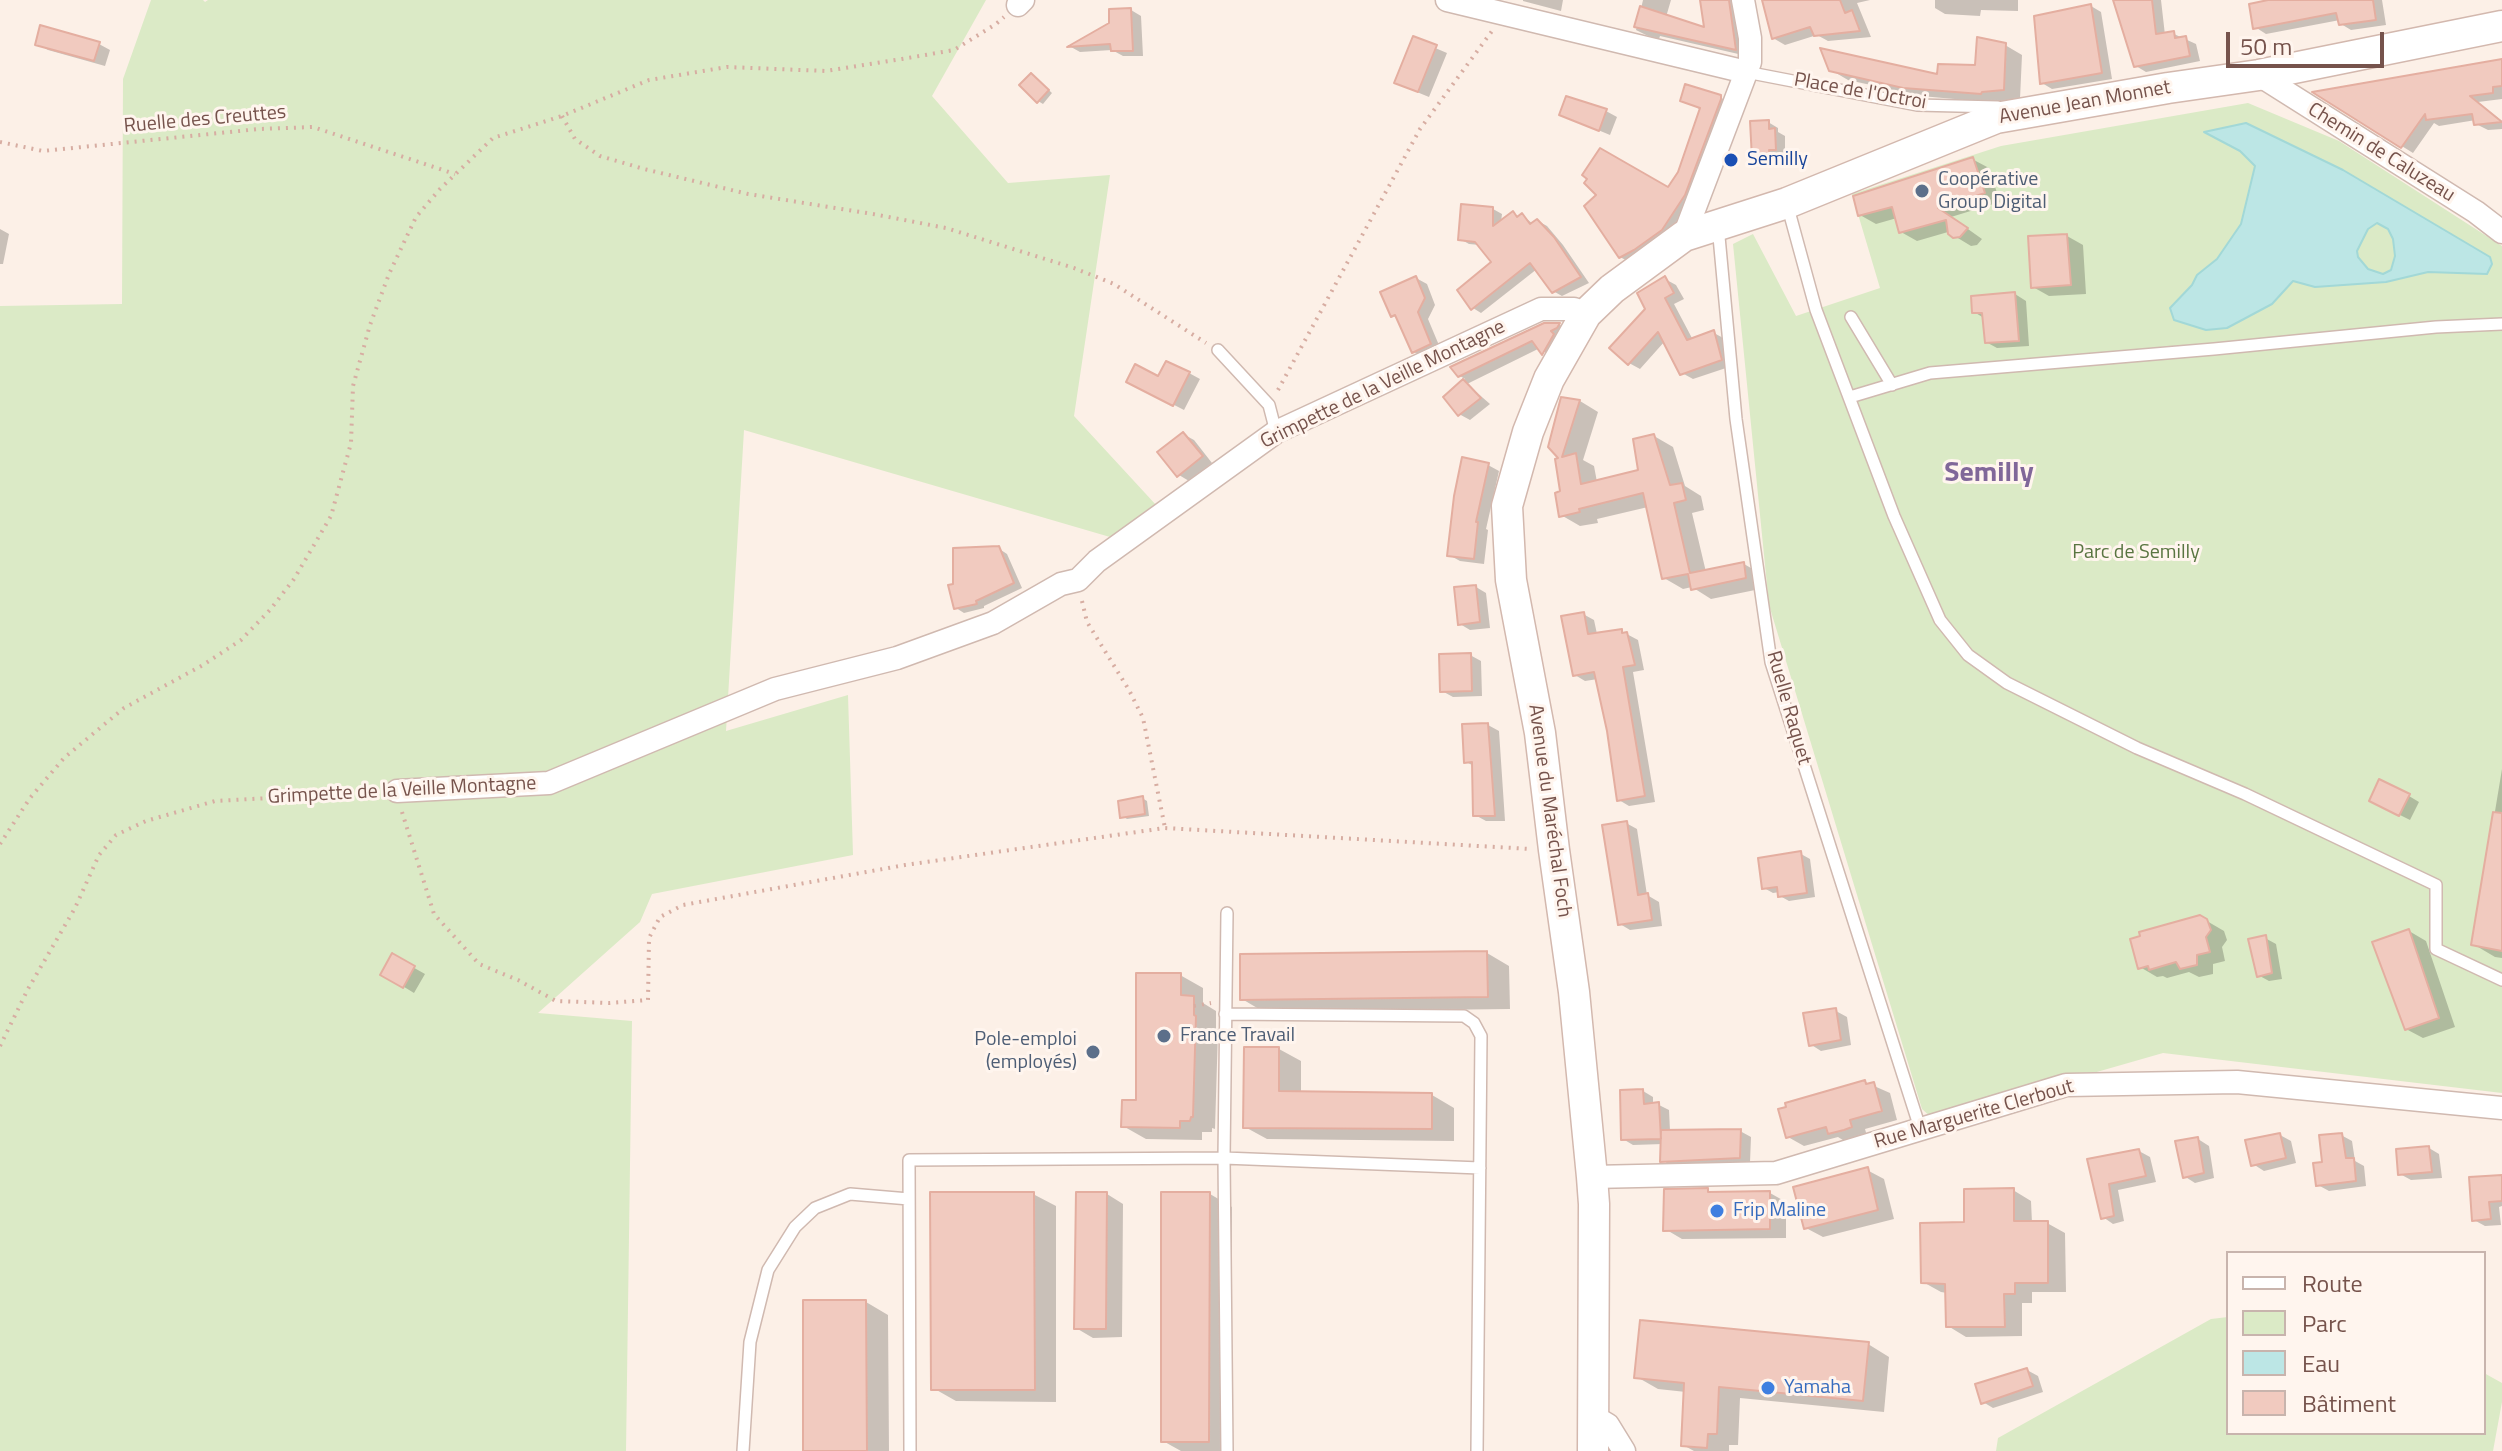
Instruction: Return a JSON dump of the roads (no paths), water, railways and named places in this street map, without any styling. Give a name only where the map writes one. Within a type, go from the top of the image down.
[{"type":"main road","name":"Avenue Jean Monnet","points":[[1684,236],[1787,203],[1996,118],[2259,75],[2502,26]]},
{"type":"main road","name":"Avenue du Maréchal Foch","points":[[1593,1437],[1592,1177],[1574,992],[1540,733],[1511,580],[1507,506],[1528,432],[1549,379],[1586,314],[1612,289],[1684,236]]},
{"type":"street","points":[[1447,0],[1746,72]]},
{"type":"street","points":[[1684,236],[1750,62],[1750,38],[1743,0]]},
{"type":"street","name":"Chemin de Caluzeau","points":[[2259,75],[2476,212],[2502,232]]},
{"type":"street","name":"Grimpette de la Veille Montagne","points":[[397,791],[549,783],[775,689],[897,658],[993,623],[1061,584],[1078,580],[1097,561],[1276,432],[1541,309],[1574,309],[1586,314]]},
{"type":"street","name":"Rue Marguerite Clerbout","points":[[1592,1177],[1776,1173],[2066,1085],[2237,1082],[2502,1108]]},
{"type":"street","points":[[1593,1437],[1603,1422],[1624,1451]]},
{"type":"lane","name":"Place de l'Octroi","points":[[1746,72],[1917,105],[1992,106],[2021,114]]},
{"type":"lane","points":[[1787,203],[1816,310],[1894,516],[1940,620],[1968,655],[2007,683],[2137,748],[2245,794],[2436,885],[2436,949],[2502,980]]},
{"type":"lane","name":"Ruelle Raquet","points":[[1718,225],[1736,419],[1771,662],[1920,1128]]},
{"type":"lane","points":[[1851,317],[1892,385]]},
{"type":"lane","points":[[1850,397],[1930,373],[2436,327],[2502,324]]},
{"type":"lane","points":[[1218,350],[1269,405],[1276,432]]},
{"type":"lane","points":[[1227,913],[1224,1158],[1227,1451]]},
{"type":"lane","points":[[1225,1014],[1464,1016],[1474,1023],[1481,1036],[1477,1451]]},
{"type":"lane","points":[[910,1451],[909,1160],[1224,1158],[1480,1168]]},
{"type":"lane","points":[[743,1451],[750,1342],[768,1270],[795,1227],[815,1208],[850,1194],[909,1199]]},
{"type":"water","points":[[2246,123],[2343,170],[2490,257],[2492,264],[2487,274],[2428,272],[2386,282],[2315,287],[2293,281],[2272,304],[2227,328],[2206,330],[2174,320],[2170,308],[2192,285],[2197,275],[2217,259],[2241,224],[2255,166],[2240,151],[2204,132]],"holes":[[[2377,223],[2388,229],[2395,256],[2391,270],[2383,274],[2368,269],[2357,251],[2368,229]]]},
{"type":"place","name":"Semilly","points":[[1731,160]]},
{"type":"place","name":"Coopérative Group Digital","points":[[1922,191]]},
{"type":"place","name":"France Travail","points":[[1164,1036]]},
{"type":"place","name":"Pole-emploi (employés)","points":[[1093,1052]]},
{"type":"place","name":"Frip Maline","points":[[1717,1211]]},
{"type":"place","name":"Yamaha","points":[[1768,1388]]},
{"type":"district","name":"Semilly","points":[[1989,474]]},
{"type":"park label","name":"Parc de Semilly","points":[[2136,553]]}]
